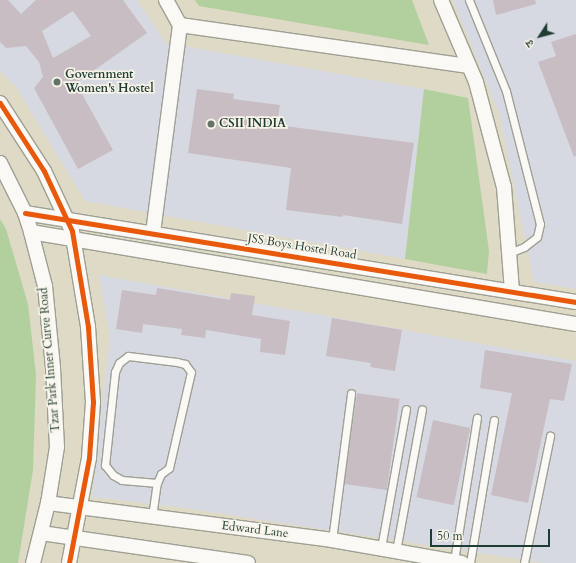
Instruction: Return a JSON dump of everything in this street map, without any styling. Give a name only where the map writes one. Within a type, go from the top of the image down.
[{"type":"street","points":[[153,233],[180,25],[166,0]]},
{"type":"street","points":[[441,0],[476,82],[504,187],[512,292]]},
{"type":"street","points":[[180,25],[469,66]]},
{"type":"street","points":[[0,103],[44,171],[67,218],[75,240],[88,327],[93,402],[89,458],[81,508],[69,563]]},
{"type":"street","name":"Tzar Park Inner Curve Road","points":[[0,163],[25,214],[45,286],[53,368],[57,447],[48,503],[33,563]]},
{"type":"street","name":"JSS Boys Hostel Road","points":[[25,214],[67,218],[576,302]]},
{"type":"street","points":[[31,232],[576,324]]},
{"type":"street","points":[[448,302],[450,281]]},
{"type":"street","name":"Edward Lane","points":[[48,503],[332,540],[458,562]]},
{"type":"street","points":[[41,533],[248,563]]},
{"type":"lane","points":[[469,0],[506,91],[540,224],[537,237],[524,247],[509,253]]},
{"type":"lane","points":[[152,517],[157,483],[161,474],[169,468],[191,372],[185,364],[128,356],[118,363],[114,372],[105,465],[113,475],[122,480],[157,483]]},
{"type":"lane","points":[[332,540],[351,393]]},
{"type":"lane","points":[[381,548],[406,408]]},
{"type":"lane","points":[[396,551],[422,409]]},
{"type":"lane","points":[[458,562],[477,418]]},
{"type":"lane","points":[[470,563],[494,420]]},
{"type":"lane","points":[[524,563],[550,436]]},
{"type":"shaded area","points":[[0,0],[137,0],[166,43],[424,89],[405,259],[85,201],[16,87],[0,71]]},
{"type":"shaded area","points":[[453,0],[576,0],[576,289],[534,282],[499,113]]},
{"type":"shaded area","points":[[99,275],[576,361],[576,563],[544,563],[178,507],[92,497],[110,338]]},
{"type":"green space","points":[[195,0],[412,0],[429,45],[199,6]]},
{"type":"green space","points":[[424,89],[468,98],[489,251],[487,274],[405,259]]},
{"type":"green space","points":[[0,219],[6,229],[28,304],[36,375],[33,470],[18,563],[0,563]]},
{"type":"building","name":"Government Women's Hostel","points":[[0,0],[8,0],[21,14],[36,0],[123,0],[147,33],[76,83],[113,150],[78,169],[34,88],[43,77],[39,62],[26,46],[6,48],[0,42]],"holes":[[[73,11],[91,36],[53,58],[42,31]]]},
{"type":"building","points":[[493,0],[535,0],[536,4],[496,15]]},
{"type":"building","points":[[576,34],[576,156],[574,157],[538,62],[556,56],[551,42]]},
{"type":"building","points":[[197,89],[234,94],[233,99],[280,105],[277,125],[414,143],[402,224],[343,215],[343,217],[286,210],[291,168],[188,153]]},
{"type":"building","points":[[157,288],[230,300],[231,293],[255,296],[252,315],[290,321],[285,355],[260,352],[261,339],[206,330],[205,338],[181,335],[182,329],[143,324],[142,333],[116,329],[122,290],[156,295]]},
{"type":"building","points":[[332,318],[402,330],[395,371],[370,367],[371,363],[326,356]]},
{"type":"building","points":[[485,350],[572,364],[564,401],[550,399],[528,503],[491,495],[512,393],[480,388]]},
{"type":"building","points":[[357,393],[400,399],[387,490],[344,484]]},
{"type":"building","points":[[433,420],[470,428],[454,505],[417,497]]},
{"type":"cycle path","points":[[0,103],[44,171],[72,231],[88,327],[93,402],[89,458],[69,563]]},
{"type":"cycle path","points":[[25,213],[576,302]]},
{"type":"place","name":"Government Women's Hostel","points":[[57,82]]},
{"type":"place","name":"CSII INDIA","points":[[211,124]]}]
